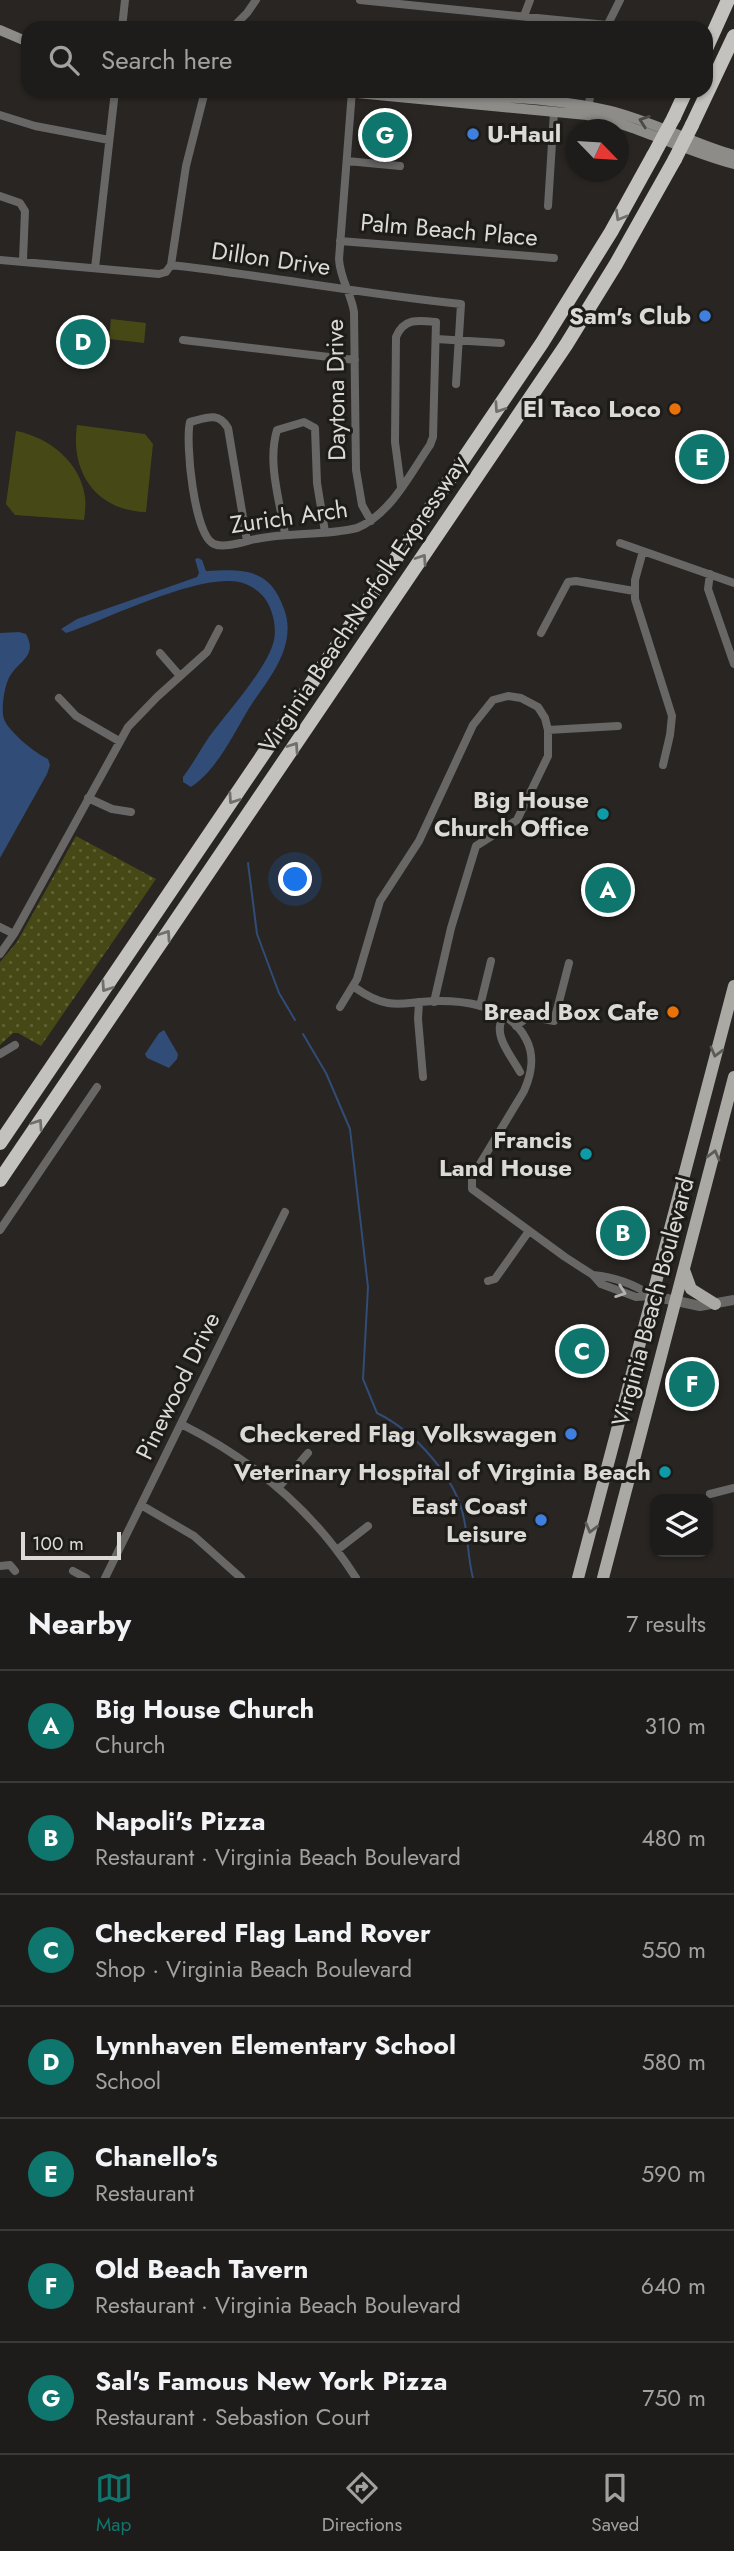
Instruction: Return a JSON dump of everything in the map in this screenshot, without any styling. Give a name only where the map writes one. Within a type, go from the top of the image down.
[{"type":"highway","points":[[713,33],[728,0]]},
{"type":"highway","name":"Virginia Beach-Norfolk Expressway","points":[[713,80],[734,36]]},
{"type":"highway","name":"Virginia Beach-Norfolk Expressway","points":[[0,1143],[542,344],[611,232],[683,98]]},
{"type":"highway","name":"Virginia Beach-Norfolk Expressway","points":[[0,1180],[566,345],[617,264],[675,159],[705,98]]},
{"type":"main road","points":[[0,30],[21,39]]},
{"type":"main road","points":[[413,98],[554,112],[588,111]]},
{"type":"main road","points":[[478,98],[588,111],[698,148],[734,155]]},
{"type":"main road","points":[[698,148],[734,164]]},
{"type":"main road","name":"Virginia Beach Boulevard","points":[[578,1578],[734,986]]},
{"type":"main road","name":"Virginia Beach Boulevard","points":[[603,1578],[734,1077]]},
{"type":"main road","points":[[684,1268],[691,1289],[715,1304]]},
{"type":"street","points":[[123,21],[125,0]]},
{"type":"street","points":[[239,21],[256,0]]},
{"type":"street","points":[[360,0],[437,4],[562,21]]},
{"type":"street","points":[[524,16],[530,0]]},
{"type":"street","points":[[610,21],[620,0]]},
{"type":"street","points":[[94,268],[114,98]]},
{"type":"street","points":[[171,265],[186,166],[203,98]]},
{"type":"street","name":"Daytona Drive","points":[[352,98],[339,267],[354,312],[356,470],[362,505],[371,522]]},
{"type":"street","points":[[588,111],[590,98]]},
{"type":"street","points":[[548,206],[554,112]]},
{"type":"street","points":[[0,115],[36,126],[109,140]]},
{"type":"street","points":[[347,160],[400,166]]},
{"type":"street","points":[[0,196],[20,203],[25,211],[23,260]]},
{"type":"street","name":"Palm Beach Place","points":[[340,241],[554,258]]},
{"type":"street","name":"Dillon Drive","points":[[0,260],[159,274],[166,272],[171,265],[345,288],[382,296],[461,303],[456,384]]},
{"type":"street","points":[[371,522],[401,487],[433,438],[436,322],[409,321],[401,327],[397,337],[395,442],[401,487]]},
{"type":"street","points":[[436,339],[501,343]]},
{"type":"street","points":[[183,340],[355,360]]},
{"type":"street","name":"Zurich Arch","points":[[247,541],[228,428],[223,420],[215,416],[190,422],[188,451],[195,495],[206,537],[218,545],[247,541],[285,534],[348,530],[371,522]]},
{"type":"street","points":[[285,534],[273,459],[277,430],[304,422],[314,428],[317,483],[325,532]]},
{"type":"street","points":[[620,543],[734,583]]},
{"type":"street","points":[[643,551],[634,590],[636,603],[671,708],[672,724],[663,765]]},
{"type":"street","points":[[710,574],[708,589],[734,664]]},
{"type":"street","points":[[541,634],[568,582],[634,590]]},
{"type":"street","points":[[0,954],[14,934],[119,741],[135,719],[207,652],[219,629]]},
{"type":"street","points":[[160,653],[180,676]]},
{"type":"street","points":[[340,1007],[354,987],[380,901],[419,841],[448,776],[481,713],[493,700],[512,696],[538,707],[545,718],[548,756],[521,814],[510,825],[479,842],[474,850],[448,940],[434,1002]]},
{"type":"street","points":[[59,698],[69,711],[119,741]]},
{"type":"street","points":[[548,730],[618,726]]},
{"type":"street","points":[[88,798],[112,809],[131,811]]},
{"type":"street","points":[[0,927],[14,934]]},
{"type":"street","points":[[480,1006],[491,961]]},
{"type":"street","points":[[516,1026],[529,1016],[554,1021],[569,963]]},
{"type":"street","points":[[354,987],[384,1003],[434,1002],[480,1006],[504,1016],[516,1026],[529,1048],[532,1066],[530,1077],[471,1181],[475,1192],[593,1275],[601,1284],[618,1292],[638,1298],[653,1296],[694,1306],[734,1300]]},
{"type":"street","points":[[419,1002],[423,1077]]},
{"type":"street","points":[[504,1016],[499,1023],[499,1033],[520,1072]]},
{"type":"street","points":[[0,1054],[15,1045]]},
{"type":"street","points":[[0,1230],[96,1087]]},
{"type":"street","name":"Pinewood Drive","points":[[105,1578],[285,1212]]},
{"type":"street","points":[[488,1281],[495,1279],[529,1231]]},
{"type":"street","points":[[181,1424],[223,1447],[279,1488],[305,1512],[356,1578]]},
{"type":"street","points":[[279,1488],[308,1453]]},
{"type":"street","points":[[710,1494],[734,1488]]},
{"type":"street","points":[[141,1505],[194,1536],[241,1578]]},
{"type":"street","points":[[337,1550],[368,1526]]},
{"type":"street","points":[[0,1566],[10,1565],[15,1571]]},
{"type":"street","points":[[73,1571],[86,1578]]},
{"type":"green space","points":[[111,319],[146,323],[144,343],[109,339]]},
{"type":"green space","points":[[77,425],[145,434],[153,444],[146,512],[113,505],[90,486],[78,458]]},
{"type":"green space","points":[[16,431],[40,439],[61,453],[70,463],[82,485],[85,500],[84,520],[15,515],[6,504]]},
{"type":"green space","points":[[76,836],[156,879],[41,1046],[18,1033],[13,1033],[0,1045],[0,962],[17,942]]},
{"type":"water","points":[[195,559],[202,560],[206,571],[244,571],[263,578],[278,596],[286,615],[288,632],[282,655],[271,676],[216,762],[191,787],[183,782],[183,777],[209,737],[256,676],[270,651],[275,634],[274,622],[269,605],[262,595],[238,582],[212,582],[172,592],[66,633],[61,629],[77,619],[197,577],[199,573]]},
{"type":"water","points":[[0,633],[26,634],[30,649],[7,684],[3,715],[17,736],[48,759],[50,765],[0,858]]},
{"type":"water","points":[[164,1030],[178,1054],[169,1068],[147,1058],[145,1054]]},
{"type":"waterway","points":[[248,863],[257,934],[279,993],[295,1020]]},
{"type":"waterway","points":[[303,1034],[326,1073],[350,1129],[368,1287],[363,1379],[377,1413],[419,1443],[452,1487],[464,1519],[473,1578]]},
{"type":"place","name":"U-Haul","points":[[473,134]]},
{"type":"place","name":"Sal's Famous New York Pizza","points":[[385,135]]},
{"type":"place","name":"Sam's Club","points":[[705,316]]},
{"type":"place","name":"Lynnhaven Elementary School","points":[[83,342]]},
{"type":"place","name":"El Taco Loco","points":[[675,409]]},
{"type":"place","name":"Chanello's","points":[[702,457]]},
{"type":"place","name":"Big House Church Office","points":[[603,814]]},
{"type":"place","name":"Big House Church","points":[[608,890]]},
{"type":"place","name":"Bread Box Cafe","points":[[673,1012]]},
{"type":"place","name":"Francis Land House","points":[[586,1154]]},
{"type":"place","name":"Napoli's Pizza","points":[[623,1233]]},
{"type":"place","name":"Checkered Flag Land Rover","points":[[582,1351]]},
{"type":"place","name":"Old Beach Tavern","points":[[692,1384]]},
{"type":"place","name":"Checkered Flag Volkswagen","points":[[571,1434]]},
{"type":"place","name":"Veterinary Hospital of Virginia Beach","points":[[665,1472]]},
{"type":"place","name":"East Coast Leisure","points":[[541,1520]]}]
